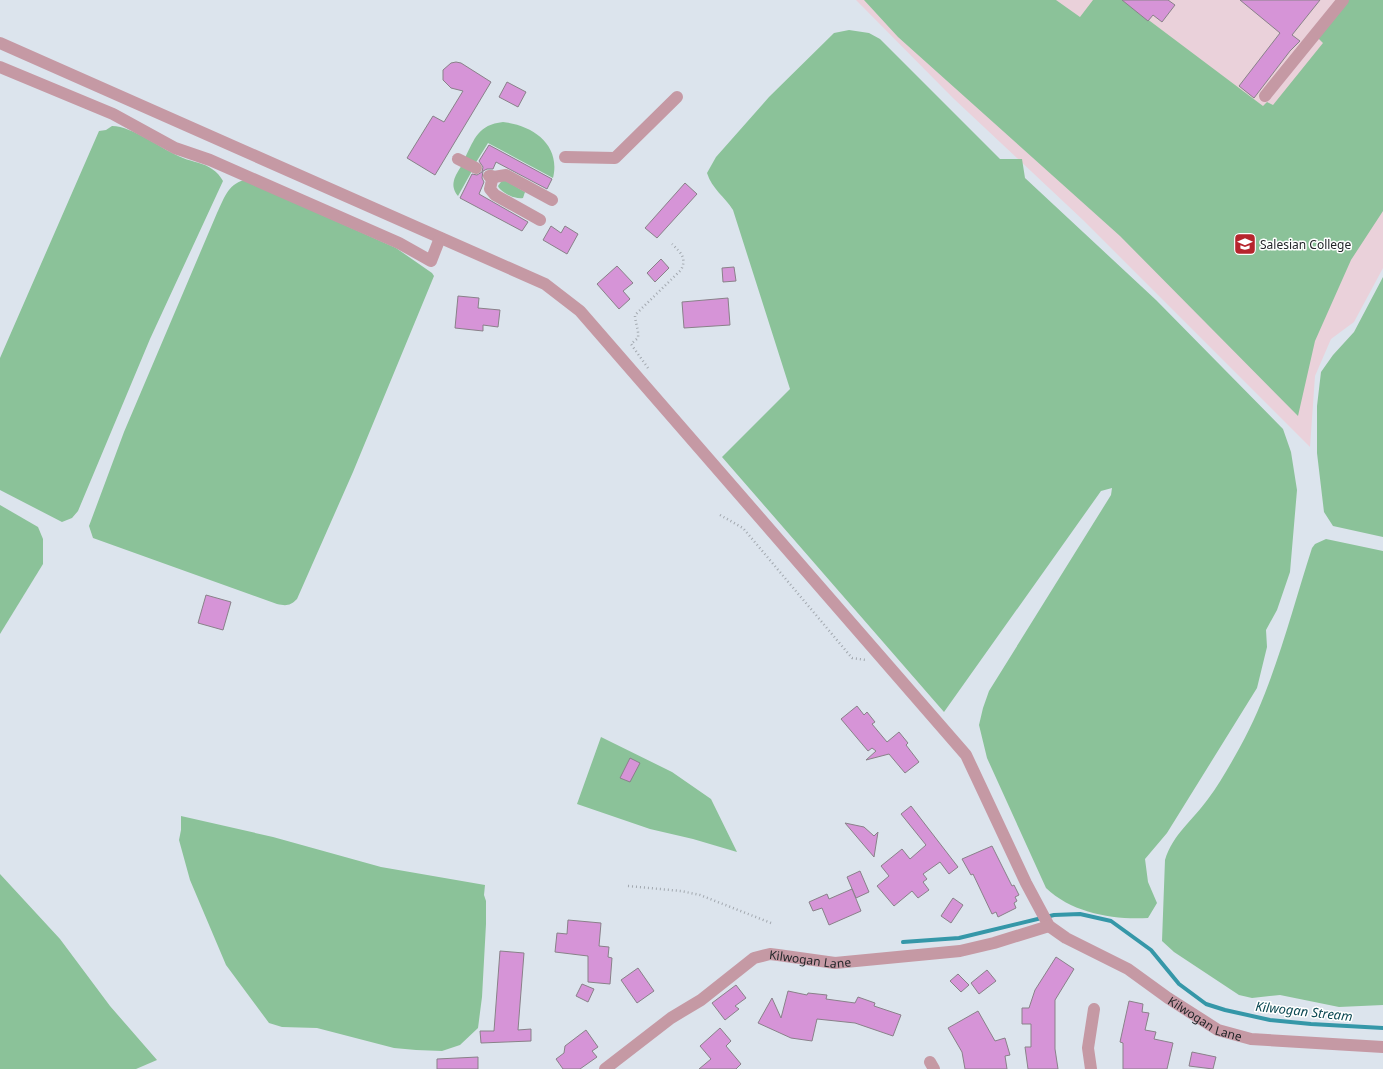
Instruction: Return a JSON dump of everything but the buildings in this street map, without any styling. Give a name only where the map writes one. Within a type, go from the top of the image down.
[{"type":"street","points":[[1265,96],[1343,0]]},
{"type":"street","points":[[0,43],[545,284],[580,311],[966,755],[1048,923]]},
{"type":"street","points":[[0,67],[113,114],[175,148],[210,160],[400,243],[412,252],[431,261],[440,238]]},
{"type":"street","points":[[565,157],[615,158],[676,97]]},
{"type":"street","points":[[458,159],[476,168]]},
{"type":"street","points":[[540,220],[495,195],[490,189],[492,180],[490,176],[506,175],[552,200]]},
{"type":"street","name":"Kilwogan Lane","points":[[605,1069],[671,1018],[701,1000],[754,958],[770,954],[835,963],[960,951],[994,943],[1048,923],[1066,938],[1128,969],[1168,998],[1218,1030],[1251,1039],[1383,1047]]},
{"type":"street","points":[[1091,1069],[1088,1048],[1094,1009]]},
{"type":"path","points":[[651,392],[651,373],[643,359],[631,344],[638,338],[639,330],[635,323],[635,315],[681,270],[684,263],[683,256],[672,244]]},
{"type":"path","points":[[720,514],[743,528],[852,658],[875,662],[884,660]]},
{"type":"path","points":[[628,886],[681,891],[700,895],[771,923]]},
{"type":"shaded area","name":"Salesian College","points":[[856,0],[1383,0],[1383,268],[1354,322],[1331,339],[1315,376],[1310,447],[1083,220],[953,98]]},
{"type":"green space","name":"Salesian College","points":[[864,0],[1056,0],[1080,17],[1093,0],[1122,0],[1263,106],[1267,102],[1273,105],[1323,43],[1318,38],[1347,0],[1383,0],[1383,211],[1351,260],[1315,341],[1298,416],[1120,236],[898,37]]},
{"type":"green space","points":[[849,30],[869,33],[880,39],[1000,159],[1022,159],[1025,178],[1156,300],[1283,429],[1291,452],[1297,490],[1290,572],[1277,610],[1266,630],[1267,647],[1257,688],[1167,833],[1145,859],[1148,882],[1157,903],[1148,918],[1121,918],[1080,909],[1056,897],[1046,888],[987,758],[979,725],[989,691],[1111,495],[1112,488],[1101,491],[944,712],[722,457],[790,389],[733,210],[712,184],[707,173],[716,157],[769,97],[834,33]]},
{"type":"green space","points":[[503,122],[525,127],[542,139],[549,147],[553,156],[553,178],[488,143],[475,164],[465,158],[478,134],[483,129]]},
{"type":"green space","points":[[112,126],[129,130],[183,158],[209,167],[220,176],[223,181],[150,339],[78,511],[72,518],[62,522],[0,490],[0,358],[99,131],[106,130]]},
{"type":"green space","points":[[462,165],[472,171],[458,196],[455,192],[453,184]]},
{"type":"green space","points":[[503,179],[525,192],[523,198],[513,197],[502,191],[498,186]]},
{"type":"green space","points":[[244,180],[396,248],[432,273],[434,276],[353,472],[297,599],[290,604],[285,605],[277,604],[93,538],[89,526],[124,432],[217,213],[230,189],[238,182]]},
{"type":"green space","points":[[1383,277],[1383,537],[1333,526],[1324,512],[1317,453],[1317,406],[1321,372],[1333,355],[1354,332]]},
{"type":"green space","points":[[0,505],[38,527],[43,539],[43,564],[0,634]]},
{"type":"green space","points":[[1326,539],[1383,551],[1383,1005],[1339,1007],[1280,995],[1252,998],[1239,995],[1174,952],[1162,941],[1165,860],[1173,842],[1217,787],[1252,724],[1272,675],[1312,548],[1315,544]]},
{"type":"green space","points":[[601,737],[672,772],[711,799],[737,852],[693,839],[650,829],[577,804]]},
{"type":"green space","points":[[181,816],[273,837],[381,867],[485,885],[484,895],[486,901],[486,924],[482,997],[478,1028],[460,1045],[442,1051],[394,1048],[317,1028],[282,1027],[269,1023],[226,965],[190,880],[179,840]]},
{"type":"green space","points":[[0,874],[60,939],[110,1006],[157,1060],[136,1069],[0,1069]]},
{"type":"waterway","name":"Kilwogan Stream","points":[[903,942],[959,938],[1054,915],[1080,914],[1111,921],[1151,950],[1179,984],[1206,1004],[1225,1010],[1270,1020],[1383,1028]]},
{"type":"place","name":"Salesian College","points":[[1245,244]]}]
